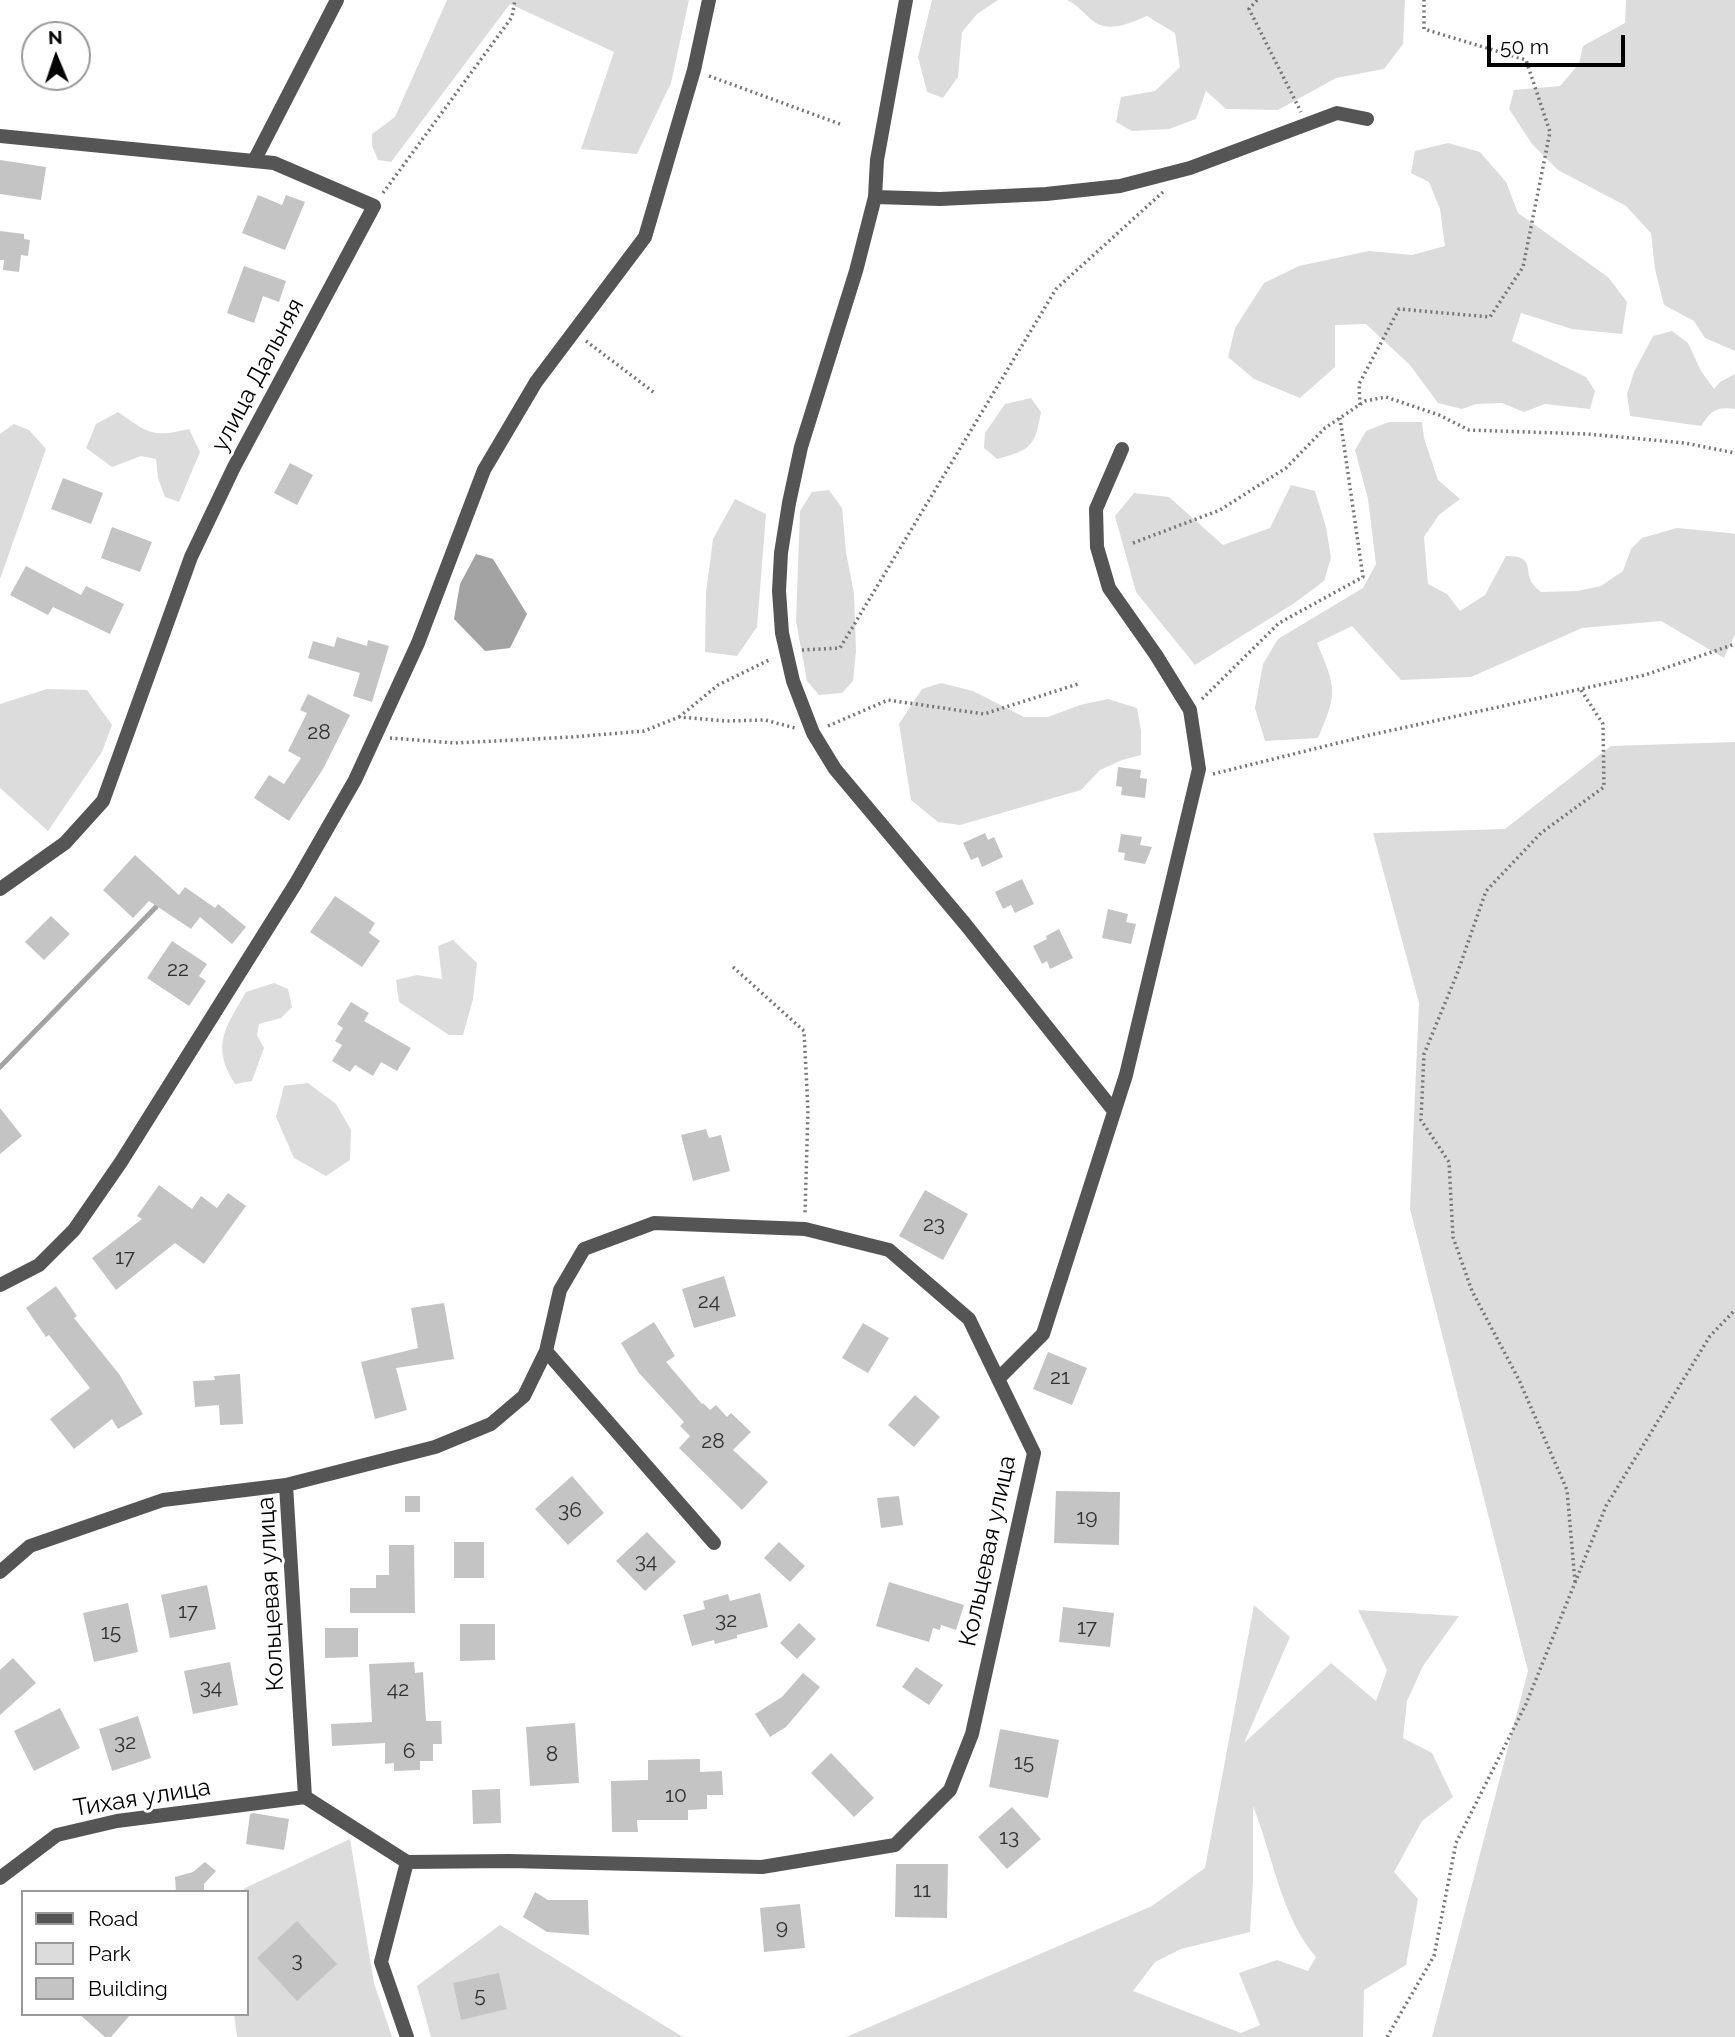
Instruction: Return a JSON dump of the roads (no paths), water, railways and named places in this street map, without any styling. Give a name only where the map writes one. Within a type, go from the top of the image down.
[{"type":"street","points":[[0,136],[254,161],[337,0]]},
{"type":"street","points":[[0,1285],[38,1265],[74,1230],[121,1162],[296,883],[355,780],[418,643],[484,470],[536,382],[645,237],[694,70],[709,0]]},
{"type":"street","points":[[906,0],[877,160],[875,197],[856,271],[801,447],[789,503],[781,553],[779,591],[782,633],[793,681],[813,733],[841,777],[965,925],[1114,1111]]},
{"type":"street","points":[[875,197],[940,199],[1046,194],[1120,186],[1190,167],[1338,113],[1367,119]]},
{"type":"street","name":"улица Дальняя","points":[[0,890],[65,843],[103,801],[191,557],[234,467],[374,206],[274,163],[254,161]]},
{"type":"street","points":[[998,1379],[1043,1334],[1126,1075],[1199,769],[1190,710],[1156,655],[1109,589],[1097,547],[1096,509],[1122,449]]},
{"type":"street","name":"Кольцевая улица","points":[[305,1797],[286,1486],[436,1447],[491,1424],[524,1396],[546,1351],[560,1290],[584,1249],[654,1223],[805,1229],[889,1250],[969,1319],[1034,1453],[972,1734],[950,1790],[895,1845],[762,1867],[509,1861],[407,1863]]},
{"type":"street","points":[[546,1351],[714,1543]]},
{"type":"street","points":[[0,1572],[30,1546],[163,1500],[286,1486]]},
{"type":"street","points":[[305,1797],[407,1863],[381,1962],[407,2037]]},
{"type":"street","name":"Тихая улица","points":[[0,1878],[57,1835],[117,1821],[305,1797]]},
{"type":"waterway","points":[[0,1067],[156,907]]}]
